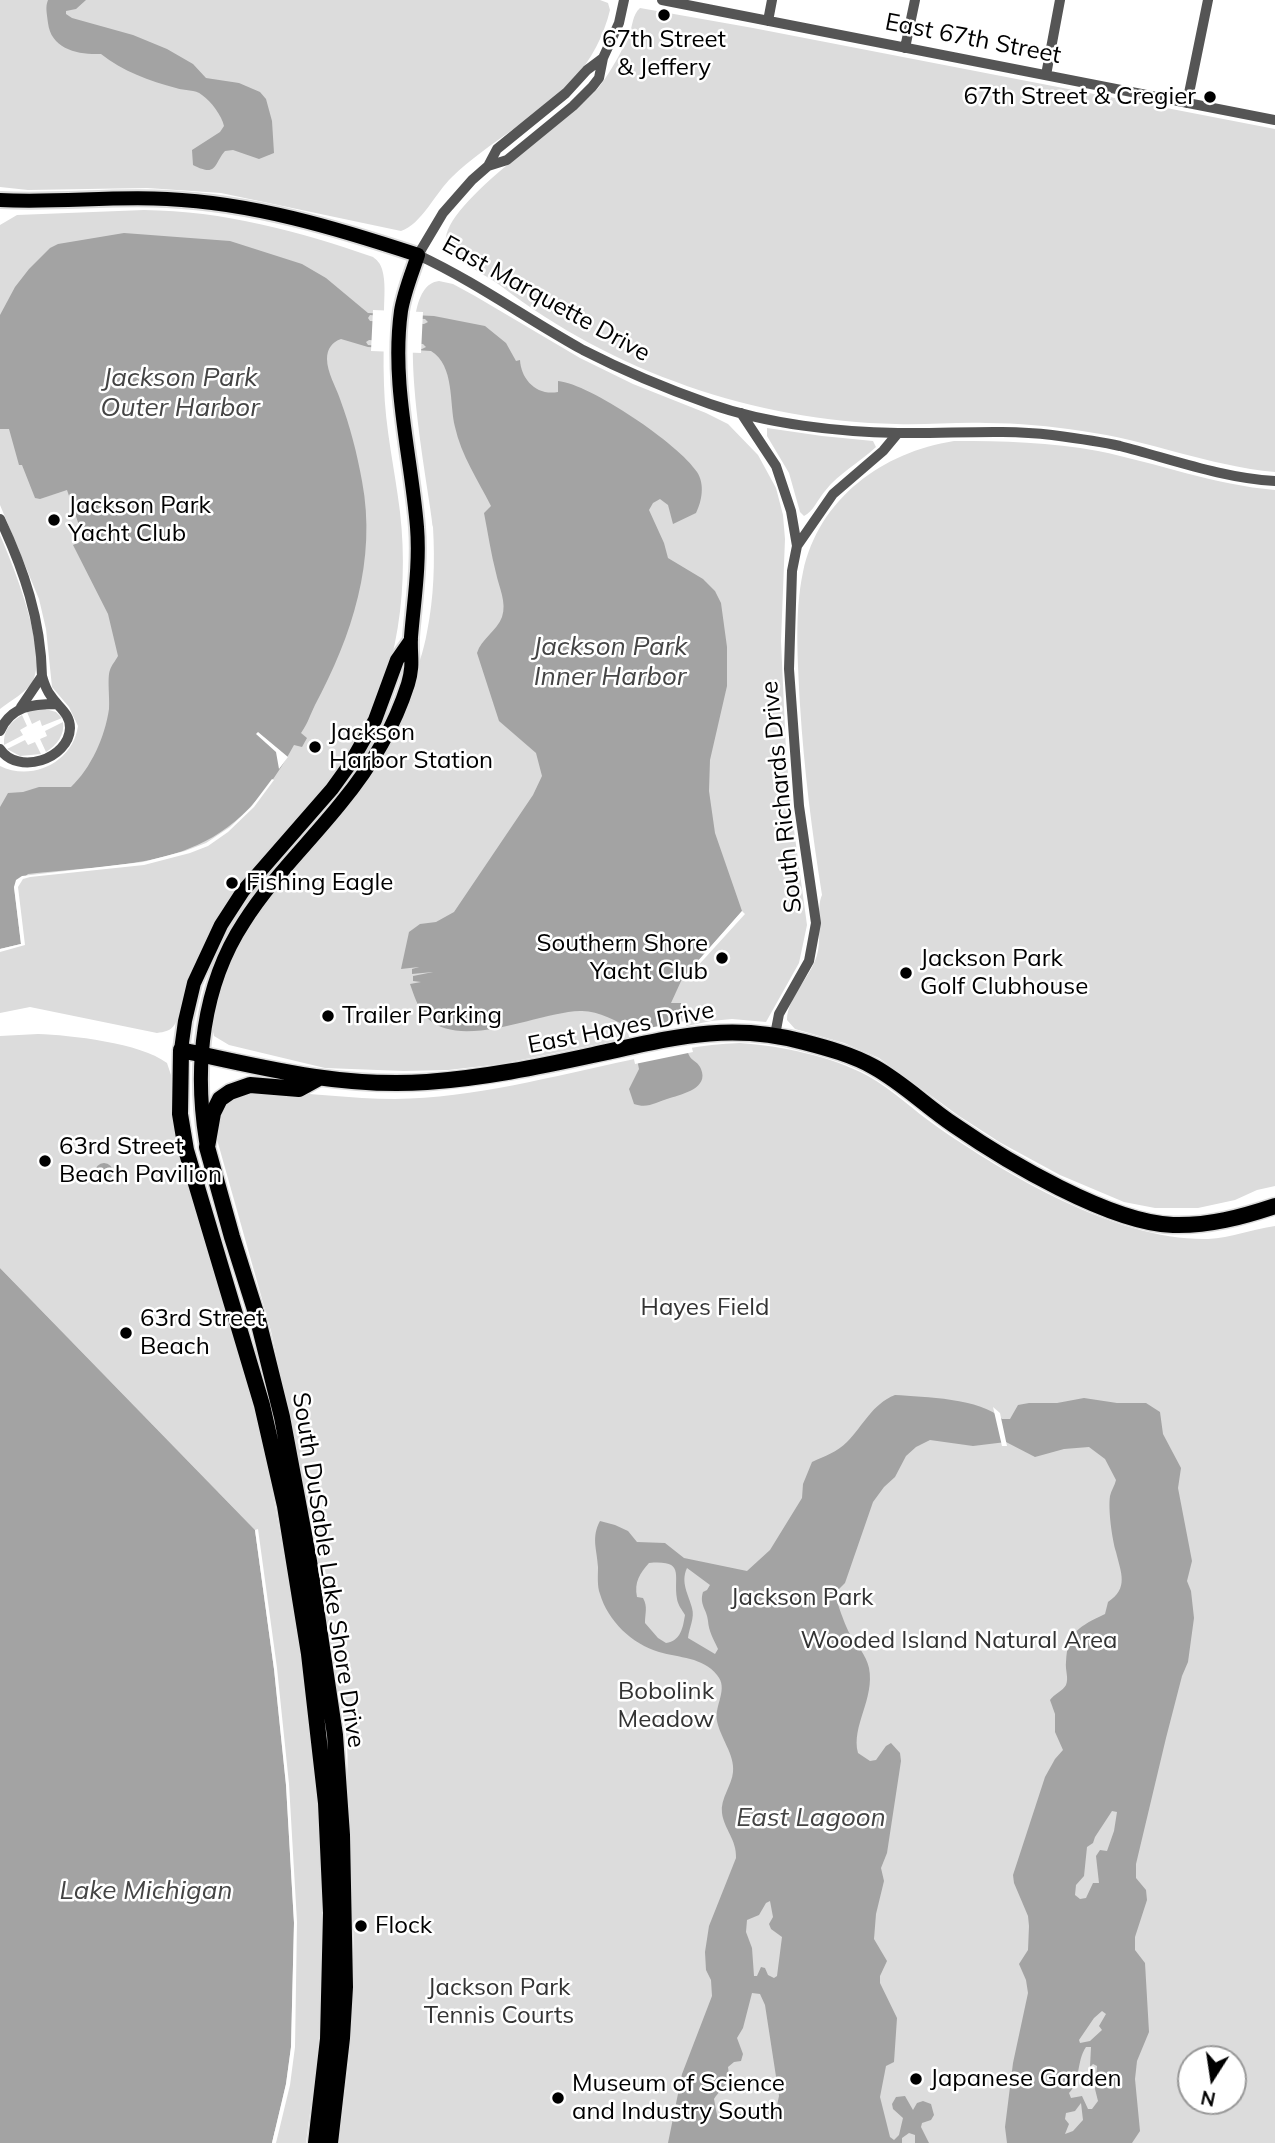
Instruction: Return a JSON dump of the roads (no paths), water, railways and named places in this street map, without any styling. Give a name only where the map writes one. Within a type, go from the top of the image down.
[{"type":"highway","name":"East Hayes Drive","points":[[181,1050],[319,1078],[382,1084],[429,1082],[530,1069],[697,1033],[738,1031],[775,1035],[845,1055],[875,1067],[952,1125],[1019,1166],[1115,1211],[1147,1221],[1201,1224],[1240,1218],[1275,1206]]},
{"type":"highway","name":"South DuSable Lake Shore Drive","points":[[181,1050],[180,1114],[186,1150],[262,1405],[285,1506],[313,1681],[326,1802],[331,1913],[328,2039],[316,2143]]},
{"type":"highway","points":[[208,1147],[213,1114],[220,1100],[230,1092],[250,1085],[299,1089],[319,1078]]},
{"type":"highway","name":"South DuSable Lake Shore Drive","points":[[208,1147],[257,1316],[282,1417],[301,1516],[335,1735],[342,1835],[345,1987],[330,2143]]},
{"type":"main road","name":"East Marquette Drive","points":[[0,200],[31,202],[124,198],[208,202],[302,220],[418,255]]},
{"type":"main road","name":"South DuSable Lake Shore Drive","points":[[208,1147],[203,1119],[201,1054],[211,1000],[228,949],[258,903],[341,803],[376,754],[395,717],[413,666],[411,640],[418,549],[398,357],[401,308],[418,255]]},
{"type":"main road","points":[[181,1050],[194,983],[221,925],[243,891],[332,789],[350,764],[375,720],[397,660],[411,640]]},
{"type":"street","points":[[418,255],[443,213],[488,166],[497,149],[566,93],[587,70],[603,58],[619,23],[624,0]]},
{"type":"street","name":"East 67th Street","points":[[662,0],[1275,120]]},
{"type":"street","points":[[768,21],[772,0]]},
{"type":"street","points":[[905,48],[915,0]]},
{"type":"street","points":[[1046,75],[1060,0]]},
{"type":"street","points":[[1187,103],[1208,0]]},
{"type":"street","name":"East Marquette Drive","points":[[418,255],[476,284],[584,350],[670,390],[741,413],[818,427],[898,433],[1048,435],[1116,445],[1202,469],[1275,481]]},
{"type":"street","name":"South Richards Drive","points":[[741,413],[779,473],[791,511],[797,547],[792,570],[789,669],[799,806],[816,923],[809,961],[779,1014],[775,1035]]},
{"type":"street","name":"South Richards Drive","points":[[797,547],[834,494],[883,451],[898,433]]},
{"type":"street","points":[[0,519],[29,587],[35,609],[42,676],[51,697],[66,713],[70,725],[68,738],[59,750],[41,760],[21,762],[10,759],[0,749]]},
{"type":"street","points":[[0,732],[4,723],[21,707],[42,676]]},
{"type":"street","points":[[21,707],[57,704]]},
{"type":"water","points":[[48,0],[86,0],[76,9],[66,11],[66,14],[167,49],[193,64],[206,78],[239,83],[260,92],[266,99],[272,121],[274,153],[259,159],[233,150],[225,151],[211,169],[201,169],[193,165],[192,150],[220,132],[224,126],[212,105],[199,93],[146,79],[118,66],[101,54],[67,49],[54,39],[50,32],[46,11]]},
{"type":"water","points":[[124,233],[230,241],[302,264],[326,278],[368,313],[434,316],[485,326],[506,343],[516,361],[520,360],[523,374],[531,385],[550,393],[558,392],[558,381],[591,393],[654,432],[697,472],[702,492],[696,513],[673,524],[668,505],[660,499],[653,503],[649,510],[668,558],[703,579],[715,591],[721,603],[727,647],[727,686],[710,760],[709,791],[715,833],[742,911],[682,979],[671,1003],[681,1003],[686,1045],[690,1057],[701,1069],[701,1081],[693,1089],[652,1104],[634,1104],[629,1089],[639,1069],[631,1029],[593,1012],[563,1013],[480,1031],[442,1027],[424,1014],[410,984],[421,982],[413,981],[413,976],[433,972],[412,974],[412,969],[419,967],[401,969],[409,932],[420,924],[436,922],[454,912],[533,795],[542,776],[536,753],[499,721],[477,653],[500,622],[503,611],[484,513],[491,506],[458,437],[448,375],[439,358],[431,351],[368,347],[341,339],[333,344],[328,352],[328,369],[347,419],[360,471],[366,510],[366,540],[358,597],[350,625],[328,679],[301,733],[307,738],[302,747],[294,745],[268,786],[242,816],[213,837],[182,851],[149,860],[28,874],[14,887],[21,944],[0,949],[0,807],[8,793],[39,787],[71,787],[78,779],[91,761],[104,730],[109,709],[109,673],[118,656],[108,614],[73,545],[84,540],[67,490],[40,499],[35,498],[22,465],[19,465],[9,429],[0,429],[0,315],[15,287],[29,269],[50,248],[58,244]],"holes":[[[370,315],[425,319],[428,322],[370,321]],[[369,340],[423,344],[426,347],[422,349],[368,345],[366,342]]]},
{"type":"water","points":[[104,1163],[110,1166],[113,1172],[110,1178],[104,1181],[98,1178],[95,1172],[98,1166]]},
{"type":"water","name":"Lake Michigan","points":[[0,1268],[255,1530],[286,1785],[294,1923],[291,2047],[286,2084],[272,2143],[0,2143]]},
{"type":"water","name":"East Lagoon","points":[[895,1395],[952,1400],[980,1407],[1002,1419],[1010,1419],[1018,1405],[1029,1403],[1057,1403],[1084,1398],[1117,1403],[1146,1403],[1160,1412],[1163,1434],[1181,1468],[1178,1488],[1192,1561],[1187,1581],[1194,1618],[1188,1662],[1166,1738],[1136,1864],[1136,1878],[1146,1890],[1147,1900],[1135,1937],[1135,1950],[1145,1963],[1149,2032],[1137,2061],[1135,2079],[1140,2131],[1132,2143],[1007,2143],[1005,2127],[1013,2063],[1028,1993],[1019,1964],[1028,1950],[1028,1916],[1013,1875],[1045,1777],[1063,1750],[1055,1732],[1055,1714],[1050,1700],[1066,1685],[1069,1644],[1076,1631],[1105,1614],[1108,1602],[1115,1597],[1121,1586],[1110,1508],[1110,1496],[1116,1480],[1105,1459],[1089,1447],[1064,1449],[1035,1457],[1006,1442],[973,1446],[930,1440],[906,1456],[895,1477],[873,1502],[845,1583],[835,1593],[848,1631],[864,1654],[869,1668],[869,1691],[858,1733],[858,1753],[870,1761],[876,1760],[891,1743],[900,1753],[901,1761],[887,1853],[881,1868],[884,1881],[876,1914],[874,1939],[887,1961],[880,1976],[880,1983],[897,2018],[894,2062],[886,2066],[880,2097],[890,2137],[894,2140],[899,2135],[903,2118],[893,2109],[892,2104],[896,2097],[905,2096],[913,2110],[917,2103],[923,2101],[931,2104],[934,2115],[931,2120],[922,2123],[921,2127],[929,2143],[915,2143],[915,2135],[909,2133],[902,2138],[902,2143],[668,2143],[682,2074],[712,1996],[705,1952],[709,1926],[736,1858],[735,1846],[722,1813],[733,1766],[717,1721],[722,1686],[717,1675],[698,1661],[659,1652],[640,1643],[622,1630],[609,1613],[598,1588],[595,1538],[597,1527],[600,1521],[615,1525],[628,1531],[637,1542],[665,1543],[684,1558],[747,1571],[770,1550],[802,1498],[803,1484],[812,1462],[831,1454],[843,1445],[887,1399]],"holes":[[[649,1563],[661,1563],[668,1564],[675,1571],[677,1599],[685,1615],[680,1633],[671,1642],[666,1643],[658,1638],[645,1623],[645,1604],[643,1598],[637,1597],[636,1592],[638,1578]],[[687,1568],[710,1585],[703,1592],[702,1600],[710,1632],[718,1649],[715,1654],[688,1638],[693,1612],[684,1579]],[[1112,1811],[1117,1812],[1107,1851],[1100,1850],[1096,1856],[1099,1883],[1093,1883],[1086,1898],[1080,1899],[1075,1895],[1076,1885],[1084,1876],[1087,1847],[1093,1843]],[[770,1901],[773,1917],[769,1924],[771,1929],[782,1937],[777,1976],[774,1978],[761,1967],[757,1976],[754,1976],[752,1948],[746,1932],[747,1920],[759,1915]],[[752,1993],[760,1994],[765,2005],[779,2096],[776,2110],[717,2115],[714,2099],[727,2082],[728,2067],[741,2061],[743,2054],[737,2038],[743,2028]],[[1102,2011],[1106,2014],[1099,2026],[1102,2030],[1090,2041],[1080,2043],[1079,2040],[1094,2018]],[[1086,2047],[1091,2047],[1090,2067],[1093,2064],[1097,2066],[1095,2089],[1098,2101],[1092,2109],[1088,2109],[1082,2096],[1071,2098],[1069,2093],[1075,2083]],[[1081,2103],[1083,2120],[1073,2131],[1065,2134],[1069,2124],[1065,2119],[1066,2113],[1075,2111]]]},
{"type":"place","name":"67th Street & Jeffery","points":[[664,15]]},
{"type":"place","name":"67th Street & Cregier","points":[[1210,97]]},
{"type":"place","name":"Jackson Park Yacht Club","points":[[54,520]]},
{"type":"place","name":"Jackson Harbor Station","points":[[315,747]]},
{"type":"place","name":"Fishing Eagle","points":[[232,883]]},
{"type":"place","name":"Southern Shore Yacht Club","points":[[722,958]]},
{"type":"place","name":"Jackson Park Golf Clubhouse","points":[[906,973]]},
{"type":"place","name":"Trailer Parking","points":[[328,1016]]},
{"type":"place","name":"63rd Street Beach Pavilion","points":[[45,1161]]},
{"type":"place","name":"63rd Street Beach","points":[[126,1333]]},
{"type":"place","name":"Flock","points":[[361,1926]]},
{"type":"place","name":"Japanese Garden","points":[[916,2079]]},
{"type":"place","name":"Museum of Science and Industry South","points":[[558,2098]]},
{"type":"water label","name":"Jackson Park Outer Harbor","points":[[180,393]]},
{"type":"water label","name":"Jackson Park Inner Harbor","points":[[610,662]]},
{"type":"park label","name":"Hayes Field","points":[[705,1308]]},
{"type":"park label","name":"Jackson Park","points":[[802,1598]]},
{"type":"park label","name":"Wooded Island Natural Area","points":[[959,1641]]},
{"type":"park label","name":"Bobolink Meadow","points":[[666,1706]]},
{"type":"park label","name":"Jackson Park Tennis Courts","points":[[499,2002]]}]
